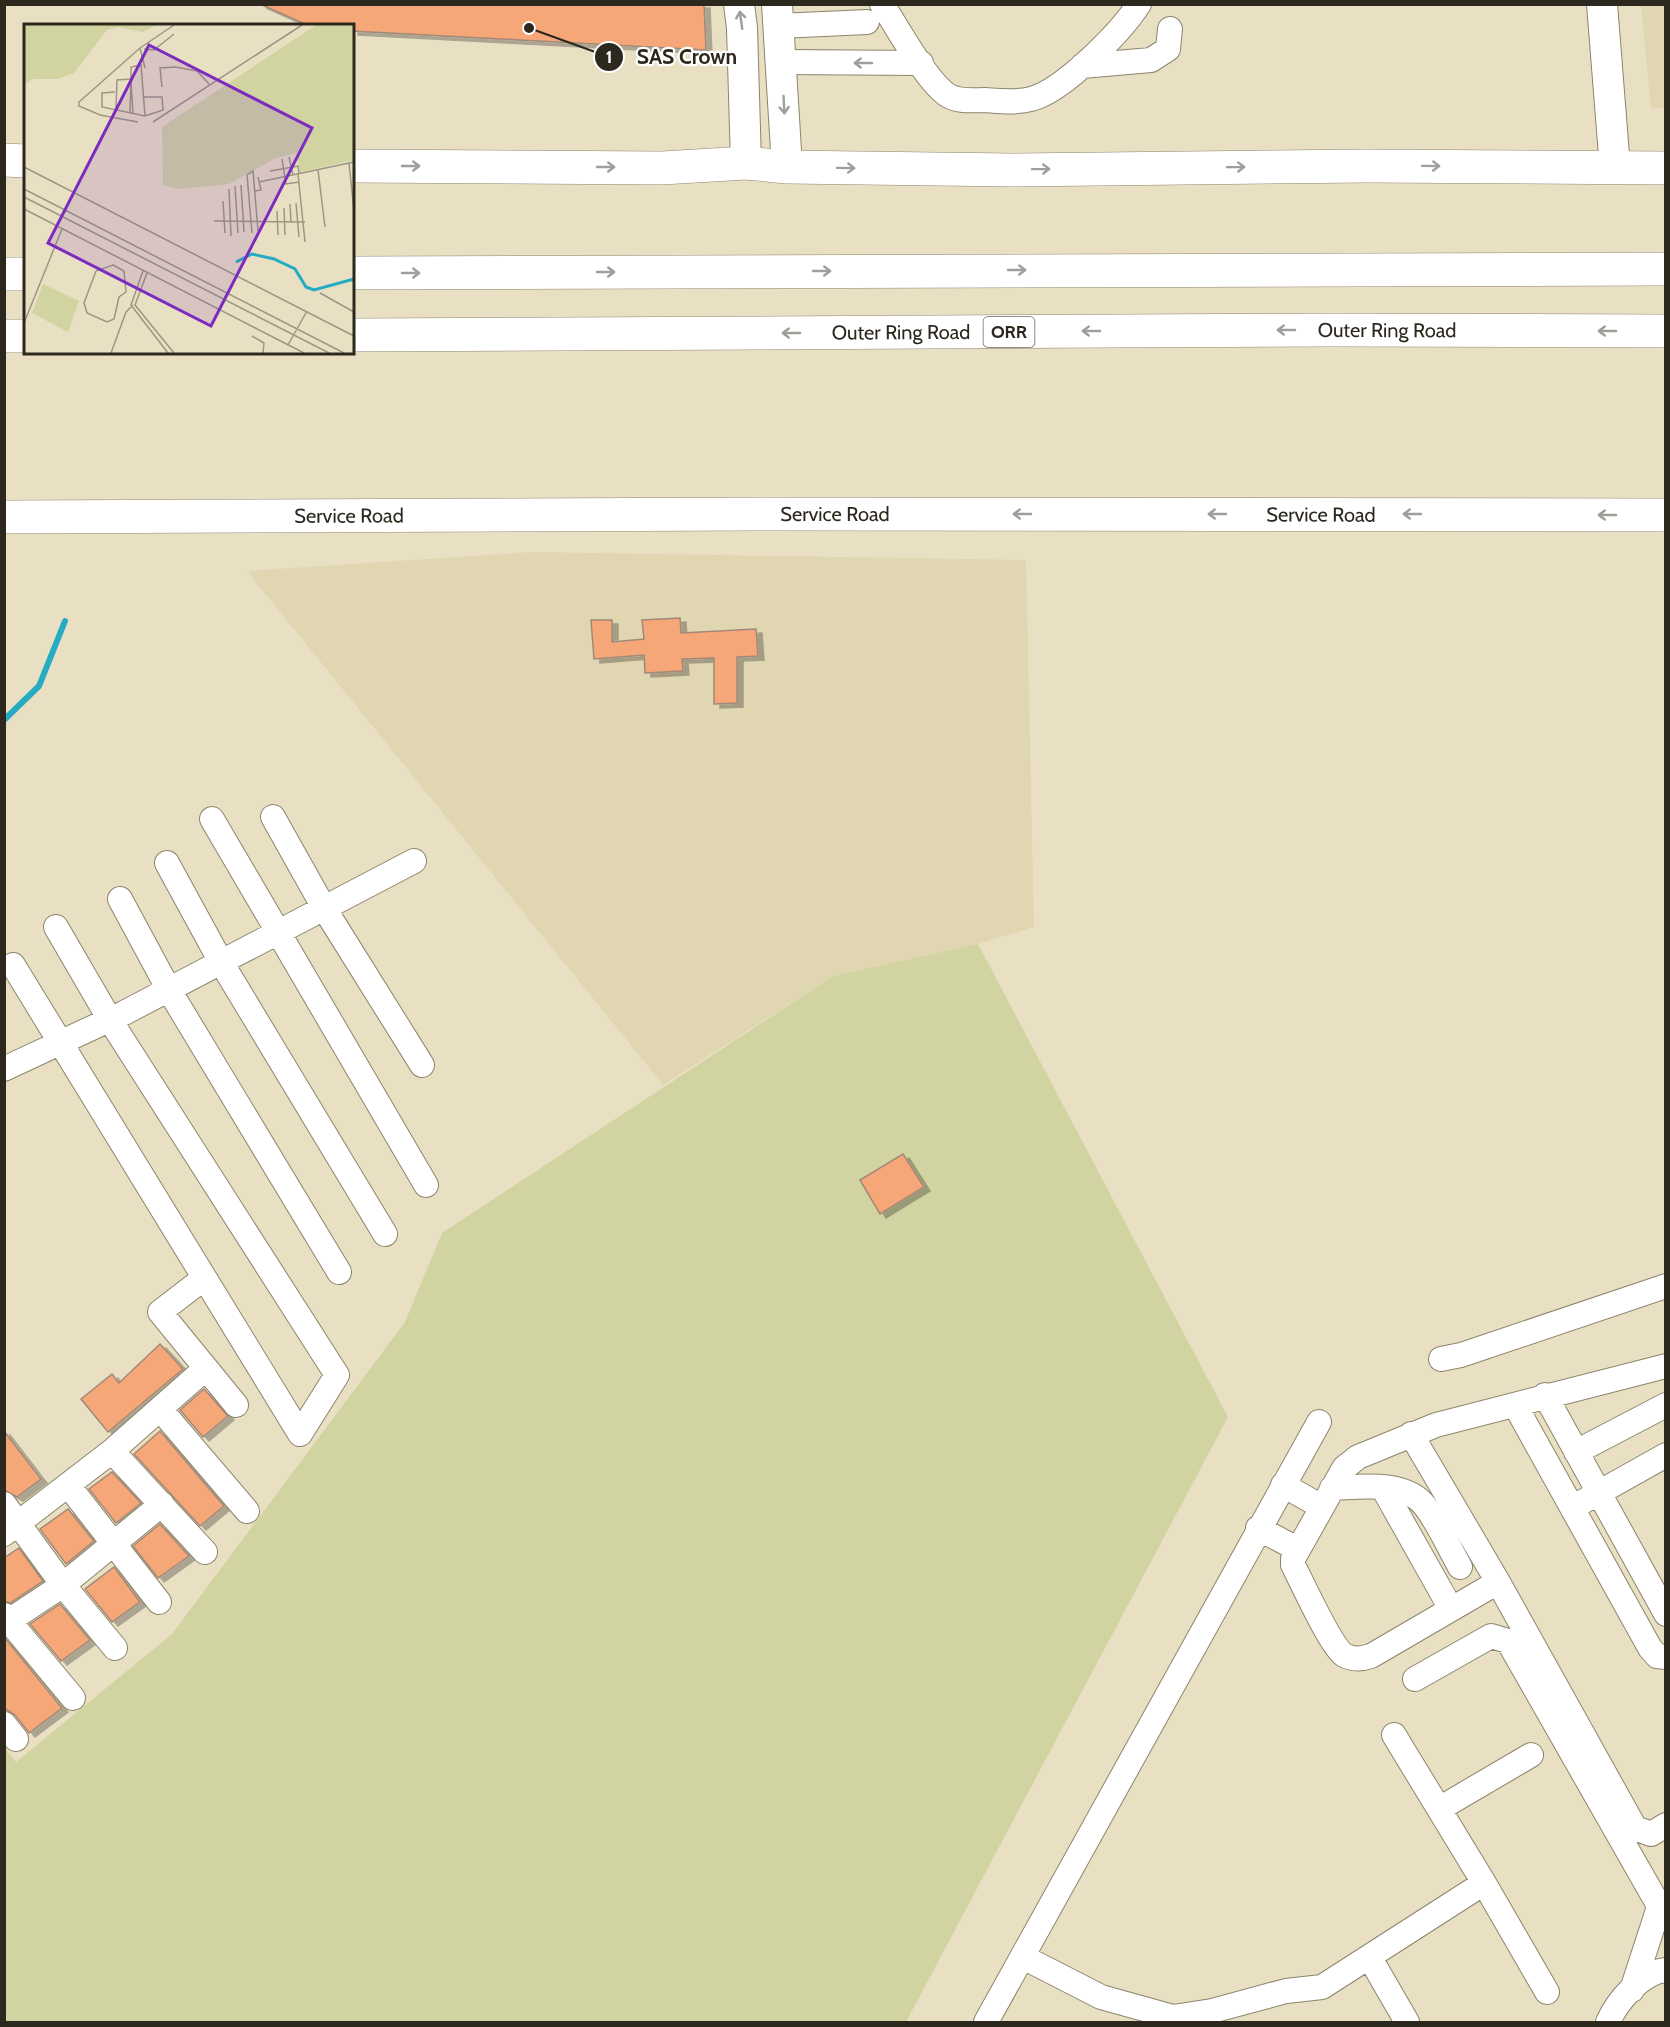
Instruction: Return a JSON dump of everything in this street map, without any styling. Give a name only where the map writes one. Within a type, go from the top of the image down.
[{"type":"main road","points":[[4,160],[24,161]]},
{"type":"main road","points":[[354,166],[662,168],[746,163],[787,167],[1665,168]]},
{"type":"main road","points":[[354,273],[1665,269]]},
{"type":"main road","points":[[4,274],[24,274]]},
{"type":"main road","name":"Outer Ring Road","points":[[354,335],[1332,330],[1665,331]]},
{"type":"main road","points":[[4,336],[24,336]]},
{"type":"main road","name":"Service Road","points":[[4,517],[748,514],[1665,515]]},
{"type":"street","points":[[739,4],[742,28],[746,163]]},
{"type":"street","points":[[787,167],[778,15],[874,13],[921,63],[940,89],[951,97],[961,100],[1019,101],[1030,100],[1049,91],[1082,66],[1140,4]]},
{"type":"street","points":[[1602,4],[1616,168]]},
{"type":"street","points":[[1082,66],[1157,58],[1168,49],[1170,28]]},
{"type":"street","points":[[782,62],[921,63]]},
{"type":"street","points":[[273,817],[324,908],[422,1065]]},
{"type":"street","points":[[212,819],[280,931],[426,1185]]},
{"type":"street","points":[[4,1069],[110,1020],[414,861]]},
{"type":"street","points":[[167,863],[221,962],[385,1234]]},
{"type":"street","points":[[120,899],[169,990],[339,1272]]},
{"type":"street","points":[[13,965],[203,1279],[300,1434],[337,1375],[110,1020],[56,927]]},
{"type":"street","points":[[203,1279],[160,1312],[236,1405]]},
{"type":"street","points":[[1441,1359],[1461,1355],[1665,1286]]},
{"type":"street","points":[[1498,1582],[1363,1659],[1347,1656],[1336,1646],[1293,1565],[1293,1559],[1348,1464],[1411,1434],[1545,1395],[1665,1366]]},
{"type":"street","points":[[11,1528],[112,1451],[206,1369]]},
{"type":"street","points":[[1545,1395],[1665,1614]]},
{"type":"street","points":[[1515,1405],[1650,1648],[1657,1656],[1665,1657]]},
{"type":"street","points":[[1576,1452],[1665,1405]]},
{"type":"street","points":[[160,1409],[247,1511]]},
{"type":"street","points":[[986,2022],[1258,1528],[1319,1422]]},
{"type":"street","points":[[1411,1434],[1498,1582],[1635,1828],[1651,1834],[1665,1825]]},
{"type":"street","points":[[112,1451],[205,1552]]},
{"type":"street","points":[[1572,1508],[1665,1455]]},
{"type":"street","points":[[68,1485],[159,1602]]},
{"type":"street","points":[[1284,1485],[1327,1498],[1383,1488],[1414,1497],[1425,1505],[1460,1567]]},
{"type":"street","points":[[1383,1488],[1451,1609]]},
{"type":"street","points":[[4,1504],[11,1528],[116,1648]]},
{"type":"street","points":[[73,1698],[6,1620],[63,1585],[162,1504]]},
{"type":"street","points":[[1258,1528],[1297,1549]]},
{"type":"street","points":[[1415,1679],[1491,1636],[1508,1641],[1662,1912],[1632,1990]]},
{"type":"street","points":[[1394,1735],[1484,1883],[1546,1992]]},
{"type":"street","points":[[1439,1809],[1530,1755]]},
{"type":"street","points":[[1023,1957],[1101,1997],[1173,2017],[1212,2012],[1286,1991],[1322,1987],[1484,1883]]},
{"type":"street","points":[[1370,1958],[1407,2022]]},
{"type":"street","points":[[1608,2022],[1614,2009],[1645,1978],[1665,1970]]},
{"type":"shaded area","points":[[1641,5],[1665,5],[1665,108],[1651,109]]},
{"type":"shaded area","points":[[532,552],[1026,560],[1034,927],[978,944],[833,976],[663,1085],[247,571]]},
{"type":"green space","points":[[978,944],[1228,1417],[906,2022],[5,2022],[4,1747],[16,1762],[172,1634],[405,1322],[442,1233],[833,976]]},
{"type":"building","points":[[260,4],[704,4],[706,50],[354,31],[354,24],[305,24]]},
{"type":"building","points":[[680,618],[681,633],[756,629],[758,656],[737,657],[737,703],[714,704],[714,658],[682,659],[683,671],[645,673],[644,655],[594,659],[591,620],[612,620],[612,642],[644,639],[642,620]]},
{"type":"building","points":[[903,1154],[924,1187],[880,1214],[860,1180]]},
{"type":"building","points":[[160,1344],[183,1369],[108,1432],[81,1399],[112,1374],[119,1383]]},
{"type":"building","points":[[204,1389],[228,1416],[203,1437],[180,1410]]},
{"type":"building","points":[[4,1431],[41,1479],[17,1497],[4,1490]]},
{"type":"building","points":[[160,1431],[224,1506],[200,1526],[134,1454]]},
{"type":"building","points":[[112,1472],[141,1503],[116,1523],[89,1489]]},
{"type":"building","points":[[68,1509],[94,1541],[66,1564],[40,1529]]},
{"type":"building","points":[[160,1524],[189,1556],[158,1578],[133,1546]]},
{"type":"building","points":[[19,1548],[43,1581],[10,1603],[4,1601],[4,1558]]},
{"type":"building","points":[[114,1567],[140,1602],[112,1622],[85,1589]]},
{"type":"building","points":[[60,1604],[90,1640],[61,1661],[30,1624]]},
{"type":"building","points":[[5,1638],[62,1708],[29,1733],[15,1715],[4,1708]]},
{"type":"waterway","points":[[4,720],[39,686],[65,621]]},
{"type":"place","name":"SAS Crown","points":[[529,28]]}]
